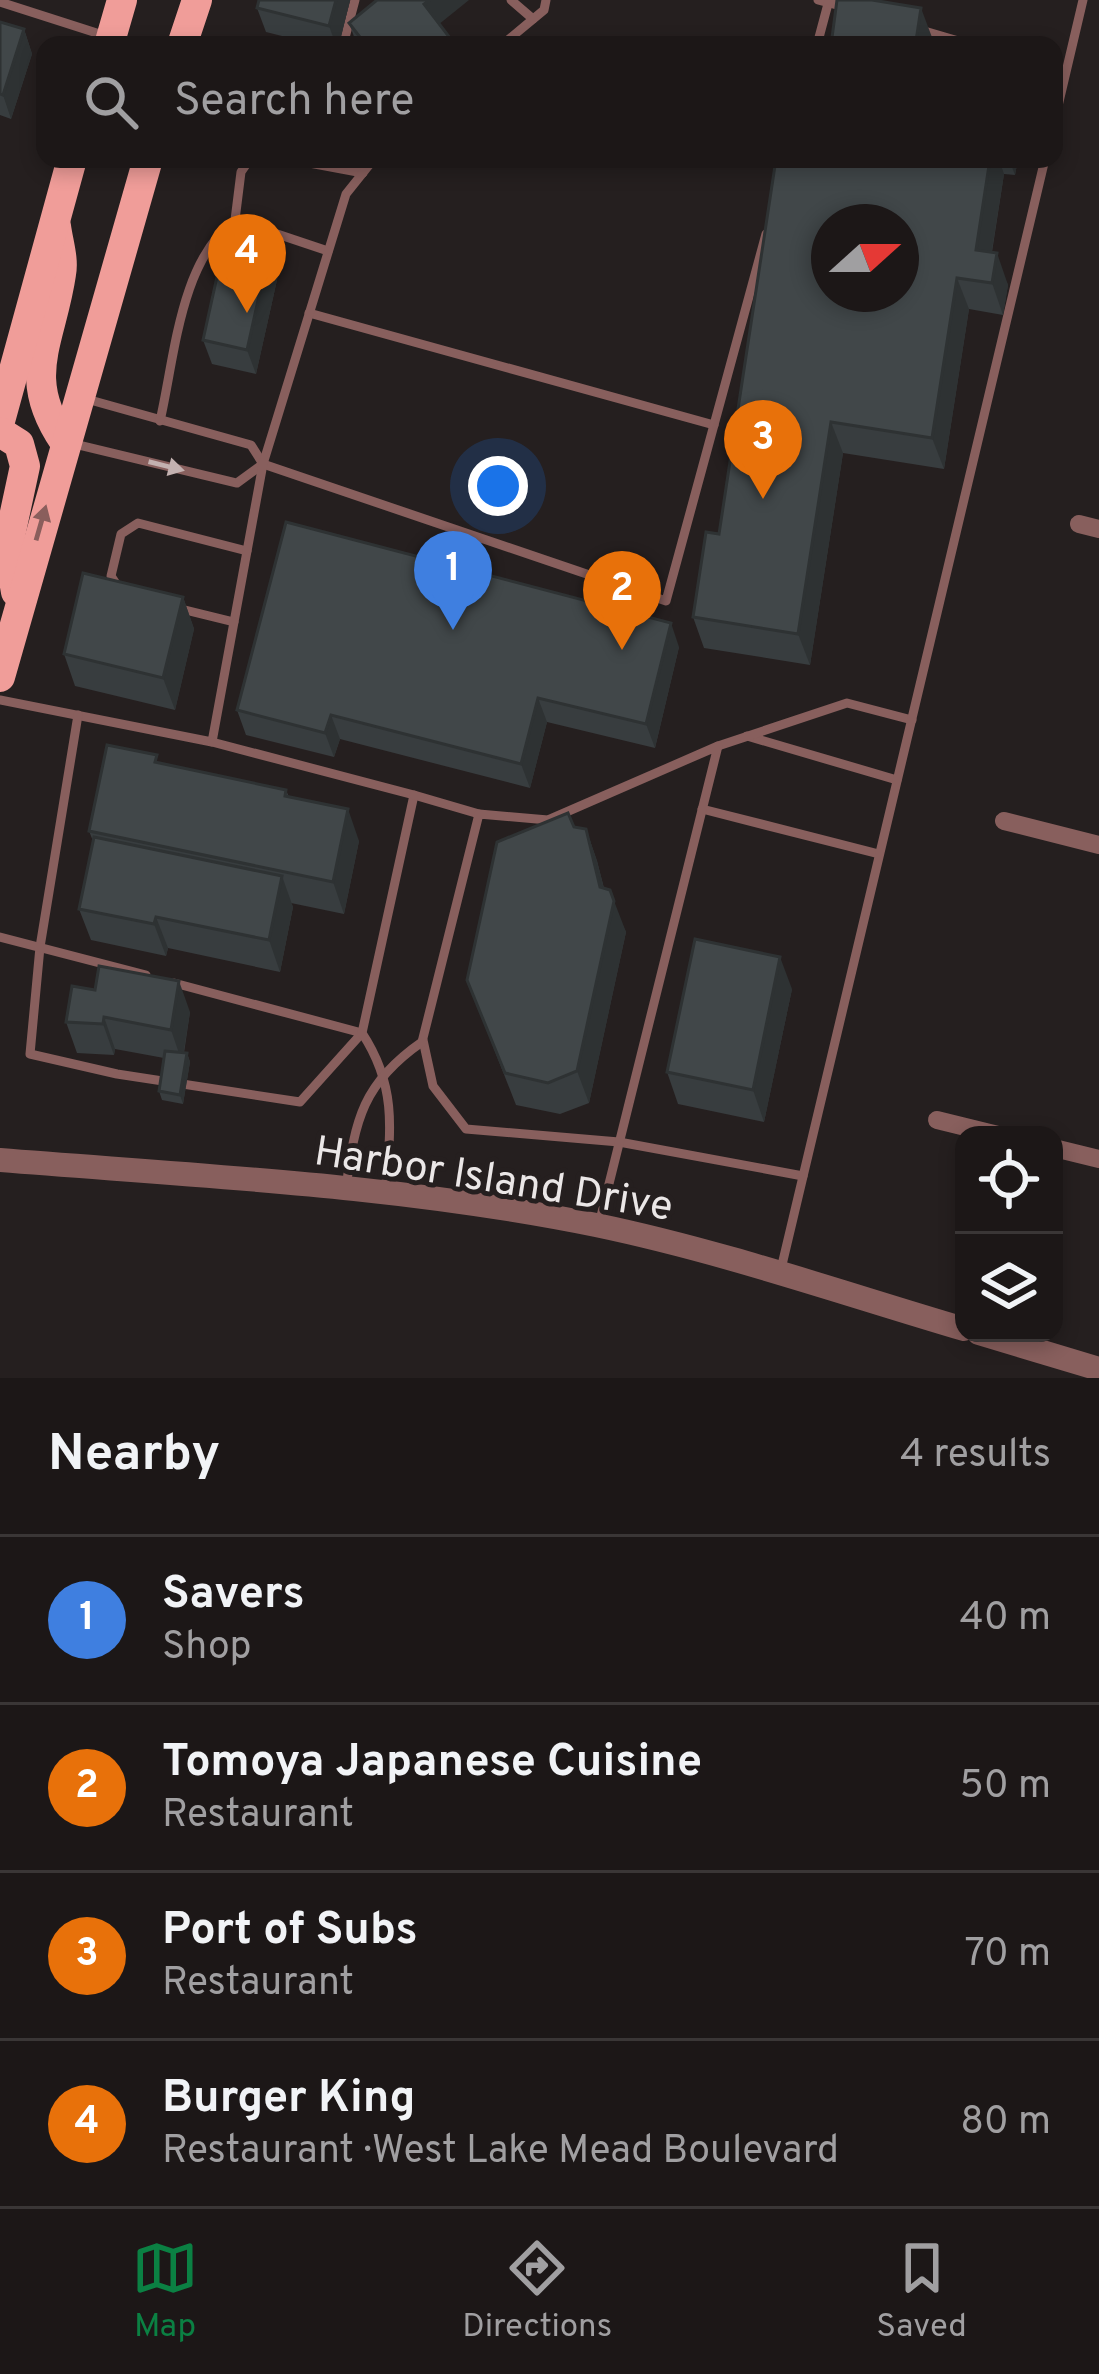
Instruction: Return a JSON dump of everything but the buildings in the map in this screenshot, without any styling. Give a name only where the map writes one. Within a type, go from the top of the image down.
[{"type":"main road","points":[[111,36],[122,0]]},
{"type":"main road","points":[[185,36],[197,0]]},
{"type":"main road","points":[[0,421],[69,168]]},
{"type":"main road","points":[[0,677],[76,396],[145,168]]},
{"type":"main road","points":[[54,214],[63,269],[39,382],[42,402],[64,441]]},
{"type":"main road","points":[[0,432],[19,444],[25,466],[8,545],[18,604]]},
{"type":"street","points":[[1078,524],[1099,529]]},
{"type":"street","points":[[1004,821],[1099,845]]},
{"type":"street","points":[[937,1120],[961,1126]]},
{"type":"street","points":[[1063,1150],[1099,1159]]},
{"type":"street","name":"Harbor Island Drive","points":[[0,1160],[346,1188],[598,1226],[955,1326]]},
{"type":"street","points":[[1009,1342],[1099,1369]]},
{"type":"lane","points":[[345,36],[355,0]]},
{"type":"lane","points":[[512,0],[533,19]]},
{"type":"lane","points":[[513,36],[546,0]]},
{"type":"lane","points":[[1063,62],[1083,0]]},
{"type":"lane","points":[[819,36],[825,1],[870,15]]},
{"type":"lane","points":[[0,2],[26,5],[98,36]]},
{"type":"lane","points":[[911,27],[942,36]]},
{"type":"lane","points":[[160,421],[193,281],[209,239],[235,220],[244,168]]},
{"type":"lane","points":[[337,168],[363,173]]},
{"type":"lane","points":[[212,742],[263,464],[346,194],[367,168]]},
{"type":"lane","points":[[779,1274],[1044,168]]},
{"type":"lane","points":[[76,396],[251,446],[263,464],[666,601],[772,211]]},
{"type":"lane","points":[[235,220],[328,251]]},
{"type":"lane","points":[[309,313],[714,425]]},
{"type":"lane","points":[[64,441],[237,483],[263,464]]},
{"type":"lane","points":[[123,595],[111,576],[122,534],[138,523],[247,551]]},
{"type":"lane","points":[[167,606],[234,622]]},
{"type":"lane","points":[[0,700],[212,742],[479,814],[548,820],[718,746],[847,703],[912,720]]},
{"type":"lane","points":[[79,715],[40,947],[30,1054],[117,1074],[300,1102],[362,1033],[414,795]]},
{"type":"lane","points":[[747,736],[897,780]]},
{"type":"lane","points":[[598,1226],[718,746]]},
{"type":"lane","points":[[702,808],[879,854]]},
{"type":"lane","points":[[479,814],[423,1040],[434,1086],[466,1129],[619,1142],[802,1176]]},
{"type":"lane","points":[[0,938],[362,1033],[385,1068],[391,1132],[385,1193]]},
{"type":"lane","points":[[346,1188],[354,1124],[385,1068],[423,1040]]},
{"type":"place","name":"Burger King","points":[[247,313]]},
{"type":"place","name":"Port of Subs","points":[[763,499]]},
{"type":"place","name":"Savers","points":[[453,630]]},
{"type":"place","name":"Tomoya Japanese Cuisine","points":[[622,650]]}]
